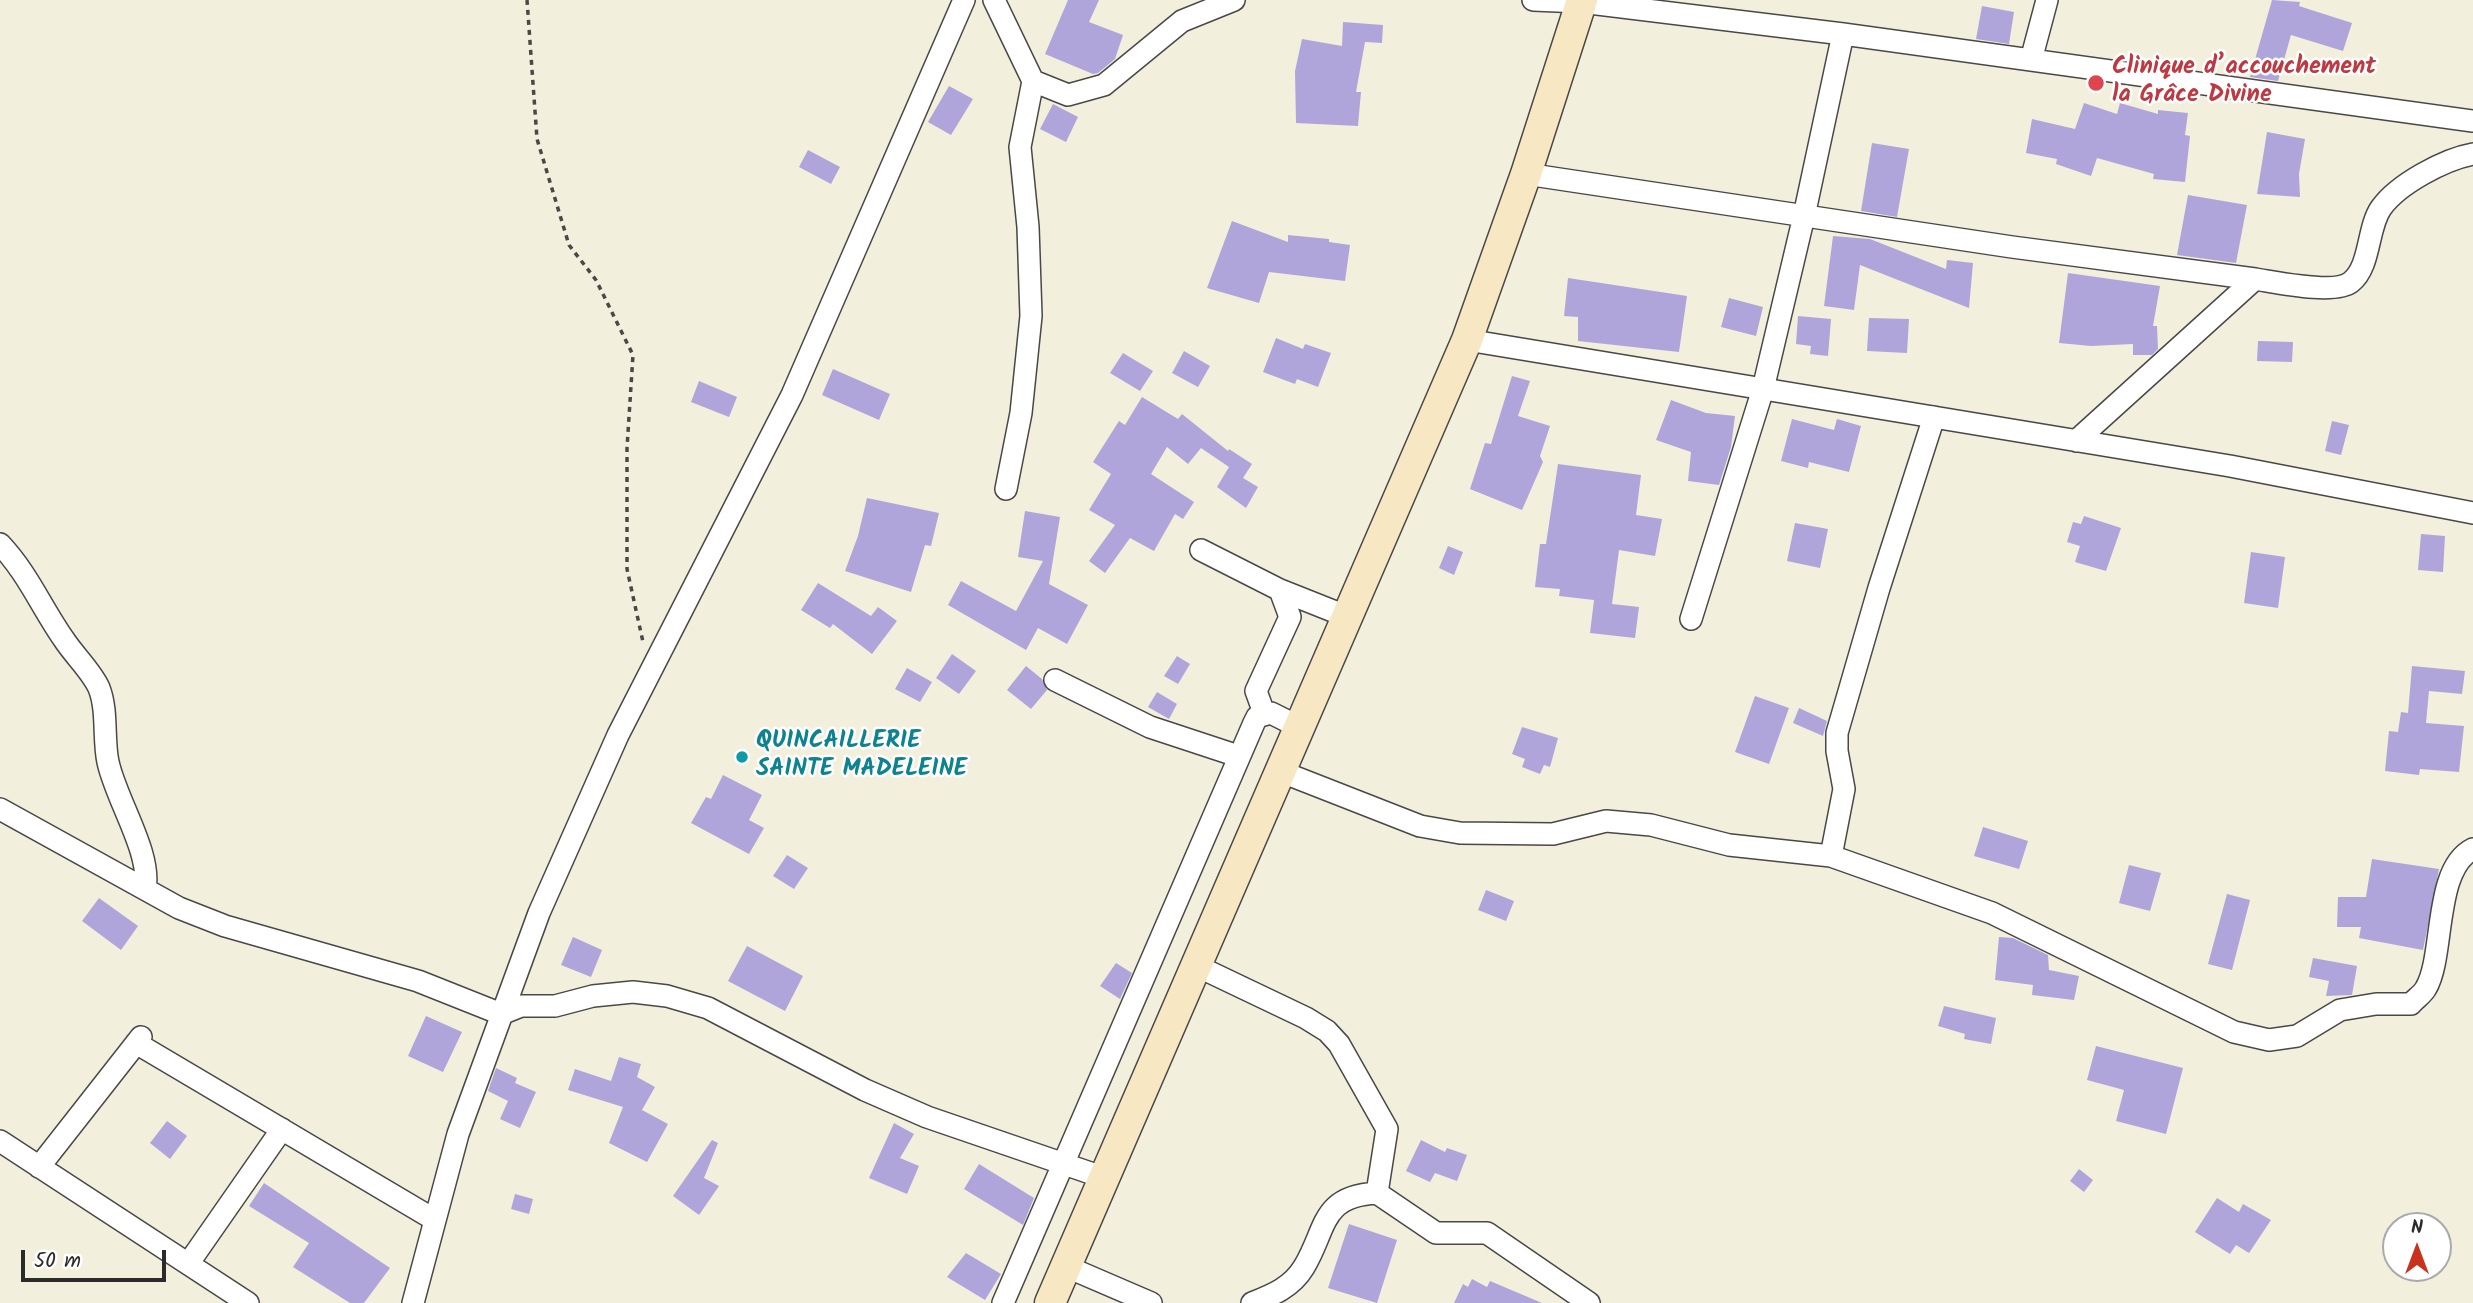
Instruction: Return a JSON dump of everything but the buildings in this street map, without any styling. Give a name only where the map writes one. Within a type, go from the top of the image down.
[{"type":"street","points":[[413,1303],[458,1133],[539,913],[618,735],[792,395],[964,0]]},
{"type":"street","points":[[994,0],[1033,81],[1020,147],[1028,227],[1031,316],[1021,413],[1006,489]]},
{"type":"street","points":[[1033,81],[1068,95],[1104,85],[1182,21],[1234,0]]},
{"type":"street","points":[[1533,0],[1582,1],[1843,34],[2473,121]]},
{"type":"street","points":[[2031,60],[2047,0]]},
{"type":"street","points":[[1049,1303],[1282,772],[1467,340],[1526,174],[1582,1]]},
{"type":"street","points":[[1691,619],[1762,389],[1804,216],[1843,34]]},
{"type":"street","points":[[1526,174],[2255,279],[2312,286],[2340,286],[2351,283],[2358,273],[2381,208],[2430,168],[2458,156],[2473,154]]},
{"type":"street","points":[[2076,441],[2255,279]]},
{"type":"street","points":[[1467,340],[2076,441],[2473,513]]},
{"type":"street","points":[[1831,856],[1844,789],[1837,751],[1838,733],[1878,588],[1934,417]]},
{"type":"street","points":[[0,544],[24,570],[63,638],[99,688],[108,761],[120,802],[138,844],[147,878],[145,889]]},
{"type":"street","points":[[1201,550],[1280,590],[1348,617]]},
{"type":"street","points":[[1264,713],[1256,691],[1290,617],[1280,590]]},
{"type":"street","points":[[1055,680],[1150,727],[1238,756]]},
{"type":"street","points":[[1003,1303],[1061,1163],[1115,1046],[1257,717],[1271,713],[1301,728]]},
{"type":"street","points":[[1282,772],[1420,826],[1460,833],[1553,835],[1606,821],[1651,825],[1728,845],[1831,856],[1992,913],[2234,1032],[2269,1040],[2297,1036],[2340,1010],[2376,1004],[2411,1004],[2427,988],[2450,878],[2473,849]]},
{"type":"street","points":[[0,809],[179,908],[225,926],[418,981],[501,1014],[521,1006],[555,1006],[593,996],[633,992],[667,996],[708,1008],[865,1090],[927,1117],[1105,1178]]},
{"type":"street","points":[[1197,966],[1307,1018],[1327,1031],[1339,1044],[1387,1129],[1377,1193]]},
{"type":"street","points":[[39,1167],[138,1040],[435,1220]]},
{"type":"street","points":[[188,1264],[282,1129]]},
{"type":"street","points":[[0,1141],[247,1303]]},
{"type":"street","points":[[1252,1303],[1280,1293],[1304,1268],[1324,1220],[1352,1195],[1377,1193],[1436,1233],[1487,1233],[1589,1303]]},
{"type":"street","points":[[1066,1266],[1151,1303]]},
{"type":"path","points":[[527,0],[537,139],[569,245],[596,280],[633,355],[627,448],[627,569],[649,674]]},
{"type":"place","name":"Clinique d’accouchement la Grâce Divine","points":[[2096,83]]},
{"type":"place","name":"QUINCAILLERIE SAINTE MADELEINE","points":[[742,757]]}]
